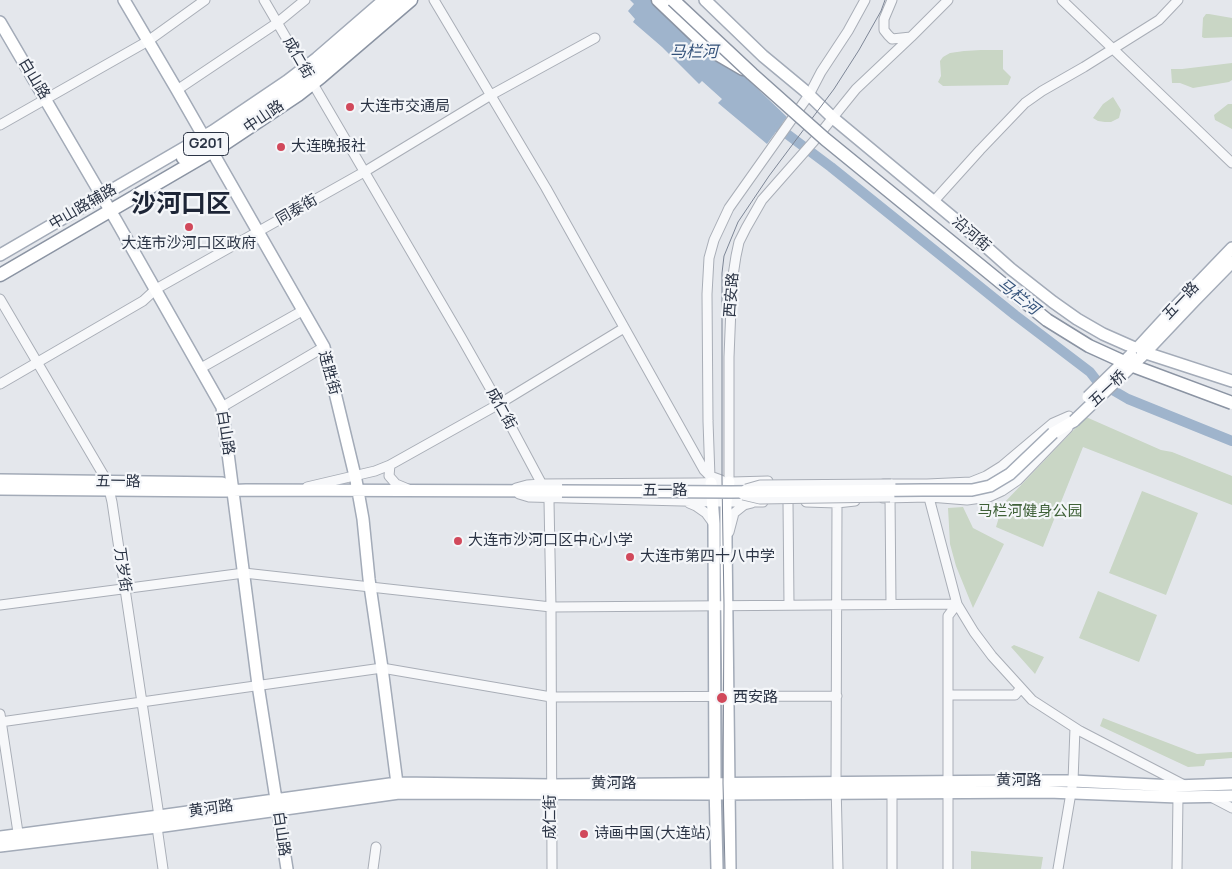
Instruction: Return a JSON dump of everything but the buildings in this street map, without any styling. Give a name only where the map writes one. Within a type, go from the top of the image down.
[{"type":"highway","name":"中山路","points":[[0,265],[208,144],[298,95],[308,75],[396,0]]},
{"type":"highway","name":"中山路","points":[[308,75],[411,0]]},
{"type":"highway","points":[[658,0],[701,41],[736,66],[752,74]]},
{"type":"highway","points":[[673,0],[825,139],[1047,320],[1089,346],[1133,366],[1232,403]]},
{"type":"highway","points":[[684,0],[830,134],[1050,316],[1092,342],[1135,361],[1232,397]]},
{"type":"highway","name":"中山路","points":[[0,275],[106,203]]},
{"type":"main road","name":"连胜街","points":[[124,0],[324,348],[355,476],[363,519],[370,587],[398,788]]},
{"type":"main road","points":[[308,75],[317,58],[384,0]]},
{"type":"main road","name":"沿河街","points":[[697,0],[800,95],[809,95]]},
{"type":"main road","name":"沿河街","points":[[704,0],[833,118],[957,221],[1011,269],[1053,302],[1077,319],[1139,353],[1232,381]]},
{"type":"main road","name":"白山路","points":[[0,22],[46,98],[222,406],[258,685],[287,869]]},
{"type":"main road","name":"中山路辅路","points":[[0,255],[106,203]]},
{"type":"main road","name":"五一路","points":[[1139,353],[1180,302],[1232,248]]},
{"type":"main road","name":"五一路","points":[[1139,353],[1232,262]]},
{"type":"main road","name":"五一桥","points":[[1071,418],[1139,353]]},
{"type":"main road","name":"五一路","points":[[0,480],[222,491],[562,490],[729,492],[972,490],[990,486],[1010,474],[1071,418]]},
{"type":"main road","points":[[710,480],[714,524],[717,869]]},
{"type":"main road","name":"五一路","points":[[0,489],[108,486]]},
{"type":"main road","name":"西安路","points":[[729,492],[726,542],[730,869]]},
{"type":"main road","name":"黄河路","points":[[0,846],[19,839],[158,822],[398,788],[551,790],[1187,786],[1232,784]]},
{"type":"main road","name":"黄河路","points":[[1072,787],[1178,797],[1232,796]]},
{"type":"main road","name":"黄河路","points":[[0,836],[19,839]]},
{"type":"street","points":[[0,125],[148,41],[205,0]]},
{"type":"street","name":"成仁街","points":[[264,0],[461,337],[549,501],[552,869]]},
{"type":"street","points":[[177,90],[277,23],[305,0]]},
{"type":"street","points":[[434,0],[550,196],[710,480],[729,492],[757,502]]},
{"type":"street","points":[[809,95],[865,0]]},
{"type":"street","points":[[892,0],[884,19],[884,30],[892,38],[912,37]]},
{"type":"street","points":[[833,118],[856,89],[912,37],[948,0]]},
{"type":"street","points":[[1062,0],[1232,163]]},
{"type":"street","points":[[934,202],[1025,103],[1159,20],[1178,0]]},
{"type":"street","name":"同泰街","points":[[0,384],[143,301],[156,289],[364,172],[491,95],[595,38]]},
{"type":"street","name":"西安路","points":[[710,480],[706,294],[709,258],[714,240],[729,208],[809,95]]},
{"type":"street","name":"西安路","points":[[729,492],[729,357],[732,282],[736,256],[740,242],[762,200],[833,118]]},
{"type":"street","name":"万岁街","points":[[0,299],[108,486],[142,702],[158,822],[162,869]]},
{"type":"street","points":[[201,368],[302,311]]},
{"type":"street","points":[[294,490],[375,471],[390,465],[498,404],[624,328]]},
{"type":"street","points":[[222,406],[324,348]]},
{"type":"street","points":[[729,492],[760,485],[971,482],[986,476],[1002,466],[1055,421],[1071,418]]},
{"type":"street","points":[[544,490],[686,483],[710,480],[729,492],[760,499],[929,497],[978,499],[989,497],[1002,491],[1018,480],[1071,418]]},
{"type":"street","points":[[686,483],[693,482],[699,476],[700,464]]},
{"type":"street","points":[[728,464],[734,475],[762,481],[837,481],[890,484]]},
{"type":"street","points":[[390,465],[390,476],[396,484],[413,490]]},
{"type":"street","points":[[544,490],[712,501],[729,492],[762,481]]},
{"type":"street","points":[[927,484],[957,604],[974,632],[992,656],[1032,700],[1080,731],[1232,808]]},
{"type":"street","points":[[726,542],[734,513],[744,505],[757,502],[837,503],[890,498]]},
{"type":"street","points":[[890,498],[891,604]]},
{"type":"street","points":[[677,500],[688,502],[701,509],[714,524]]},
{"type":"street","points":[[788,502],[789,605]]},
{"type":"street","points":[[837,503],[838,869]]},
{"type":"street","points":[[0,604],[244,573],[551,607],[957,604]]},
{"type":"street","points":[[948,869],[948,616],[957,604]]},
{"type":"street","points":[[19,839],[0,719],[142,702],[382,668],[550,697],[837,696]]},
{"type":"street","points":[[948,695],[1015,695],[1021,688]]},
{"type":"street","points":[[1058,869],[1072,787],[1075,728]]},
{"type":"street","points":[[892,787],[892,869]]},
{"type":"street","points":[[1176,869],[1178,797]]},
{"type":"street","points":[[372,869],[376,847]]},
{"type":"green space","points":[[1206,14],[1232,18],[1232,37],[1202,37],[1203,18]]},
{"type":"green space","points":[[1003,50],[1003,69],[1011,77],[1008,85],[943,86],[938,82],[941,76],[940,61],[943,57],[950,53]]},
{"type":"green space","points":[[1232,63],[1232,80],[1229,82],[1193,88],[1180,83],[1172,83],[1171,69]]},
{"type":"green space","points":[[1113,97],[1121,110],[1119,118],[1111,122],[1105,122],[1093,118],[1103,104]]},
{"type":"green space","points":[[1228,104],[1232,104],[1232,129],[1215,120],[1214,115]]},
{"type":"green space","name":"马栏河健身公园","points":[[1086,417],[1161,450],[1172,452],[1232,476],[1232,505],[1083,447],[1043,547],[996,527],[1003,504]]},
{"type":"green space","points":[[1142,491],[1198,513],[1166,595],[1109,573]]},
{"type":"green space","points":[[963,507],[973,528],[1004,544],[973,608],[956,566],[950,544],[948,508]]},
{"type":"green space","points":[[1098,591],[1157,615],[1139,662],[1079,638]]},
{"type":"green space","points":[[1014,645],[1044,657],[1035,674],[1011,647]]},
{"type":"green space","points":[[1103,718],[1197,754],[1232,752],[1232,758],[1206,760],[1204,766],[1188,767],[1100,726]]},
{"type":"green space","points":[[971,851],[1043,857],[1041,869],[971,869]]},
{"type":"water","name":"马栏河","points":[[630,0],[665,0],[787,117],[767,144],[718,103],[722,99],[702,81],[699,84],[662,47],[633,22],[635,19],[628,11],[634,4]]},
{"type":"waterway","name":"马栏河","points":[[779,128],[1090,372],[1097,381],[1128,399],[1232,441]]},
{"type":"tram line","points":[[725,869],[722,480],[722,273],[724,256],[738,222],[769,176],[834,89],[859,50],[881,11],[885,0]]},
{"type":"place","name":"大连市交通局","points":[[350,107]]},
{"type":"place","name":"大连晚报社","points":[[281,147]]},
{"type":"place","name":"大连市沙河口区政府","points":[[189,227]]},
{"type":"place","name":"大连市沙河口区中心小学","points":[[458,541]]},
{"type":"place","name":"大连市第四十八中学","points":[[630,557]]},
{"type":"place","name":"西安路","points":[[722,698]]},
{"type":"place","name":"诗画中国(大连站)","points":[[584,834]]},
{"type":"district","name":"沙河口区","points":[[181,205]]}]
